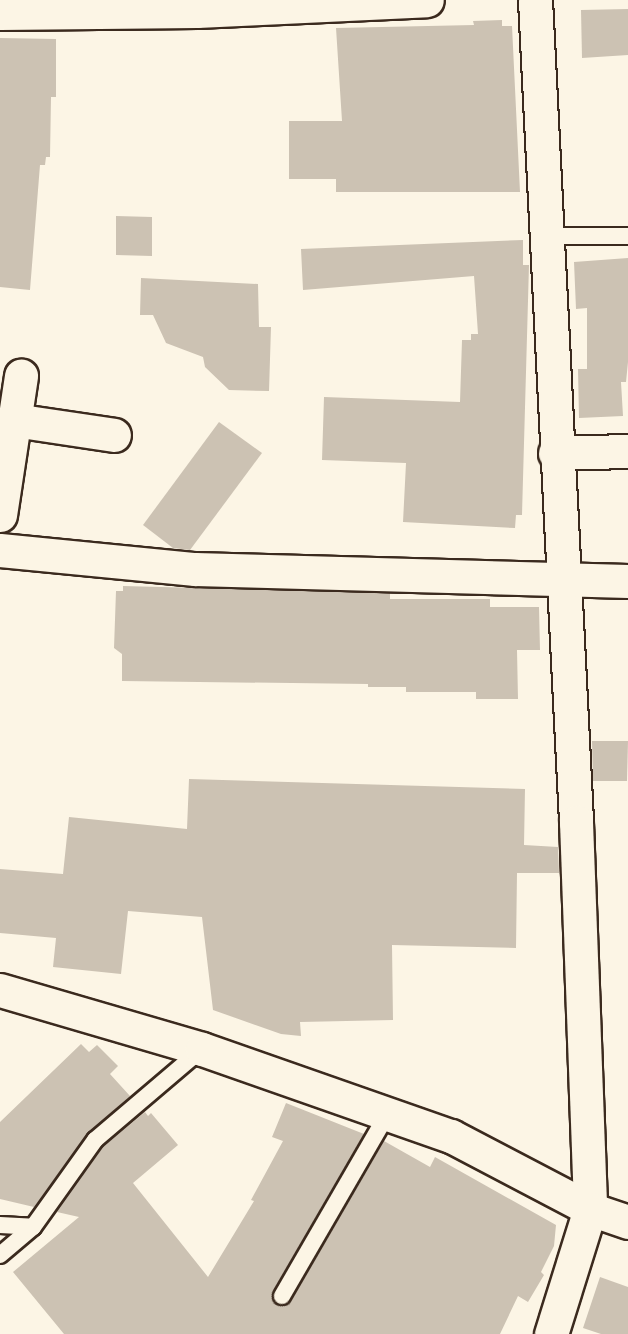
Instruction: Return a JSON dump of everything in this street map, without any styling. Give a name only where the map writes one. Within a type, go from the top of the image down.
[{"type":"street","points":[[0,13],[197,11],[427,0]]},
{"type":"street","points":[[535,0],[555,453],[576,822],[590,1209],[551,1334]]},
{"type":"street","points":[[0,515],[21,376]]},
{"type":"street","points":[[14,420],[114,435]]},
{"type":"street","points":[[555,453],[628,450]]},
{"type":"street","points":[[0,550],[184,568],[562,581],[628,581]]},
{"type":"street","points":[[0,990],[202,1049],[451,1136],[590,1209],[628,1222]]},
{"type":"lane","points":[[547,236],[628,236]]},
{"type":"lane","points":[[0,1255],[33,1227],[95,1140],[202,1049]]},
{"type":"lane","points":[[282,1296],[388,1113]]},
{"type":"lane","points":[[0,1225],[33,1227]]},
{"type":"building","points":[[628,9],[628,55],[582,58],[581,10]]},
{"type":"building","points":[[502,20],[502,26],[512,26],[520,192],[336,192],[336,179],[289,179],[289,121],[342,121],[336,28],[474,25],[473,21]]},
{"type":"building","points":[[0,38],[56,39],[56,97],[51,97],[50,157],[46,157],[45,165],[40,165],[30,290],[0,287]]},
{"type":"building","points":[[116,216],[152,217],[152,256],[116,255]]},
{"type":"building","points":[[523,240],[523,265],[529,265],[522,515],[516,515],[515,528],[403,522],[406,463],[322,460],[324,397],[460,402],[462,340],[471,340],[471,334],[478,334],[474,276],[303,290],[301,249]]},
{"type":"building","points":[[628,258],[628,362],[626,382],[621,382],[623,416],[579,418],[578,369],[587,369],[587,308],[576,309],[574,262]]},
{"type":"building","points":[[141,278],[258,284],[259,327],[271,327],[269,391],[229,390],[205,367],[203,357],[166,343],[153,315],[140,315]]},
{"type":"building","points":[[219,422],[262,453],[190,550],[173,548],[143,525]]},
{"type":"building","points":[[123,586],[390,593],[390,599],[490,599],[490,607],[539,607],[540,650],[517,650],[518,699],[476,699],[476,692],[406,692],[406,687],[368,687],[368,684],[122,681],[122,654],[114,648],[116,591],[123,591]]},
{"type":"building","points":[[592,741],[628,741],[627,781],[593,781]]},
{"type":"building","points":[[189,779],[525,789],[524,845],[558,847],[559,873],[517,873],[516,948],[392,945],[393,1020],[300,1022],[301,1036],[281,1034],[213,1010],[202,917],[128,911],[121,974],[53,967],[56,938],[0,933],[0,869],[63,874],[69,817],[187,829]]},
{"type":"building","points":[[81,1044],[89,1052],[97,1045],[118,1066],[110,1074],[130,1096],[87,1134],[34,1207],[0,1199],[0,1122]]},
{"type":"building","points":[[286,1103],[364,1134],[273,1291],[273,1302],[283,1306],[291,1301],[384,1141],[430,1167],[435,1157],[556,1225],[554,1246],[541,1272],[544,1275],[528,1302],[518,1296],[500,1334],[64,1334],[13,1272],[79,1217],[57,1212],[103,1147],[145,1112],[148,1116],[151,1113],[178,1145],[133,1183],[208,1277],[254,1201],[251,1200],[283,1141],[272,1137]]},
{"type":"building","points":[[600,1277],[628,1287],[628,1334],[601,1334],[583,1328]]}]
